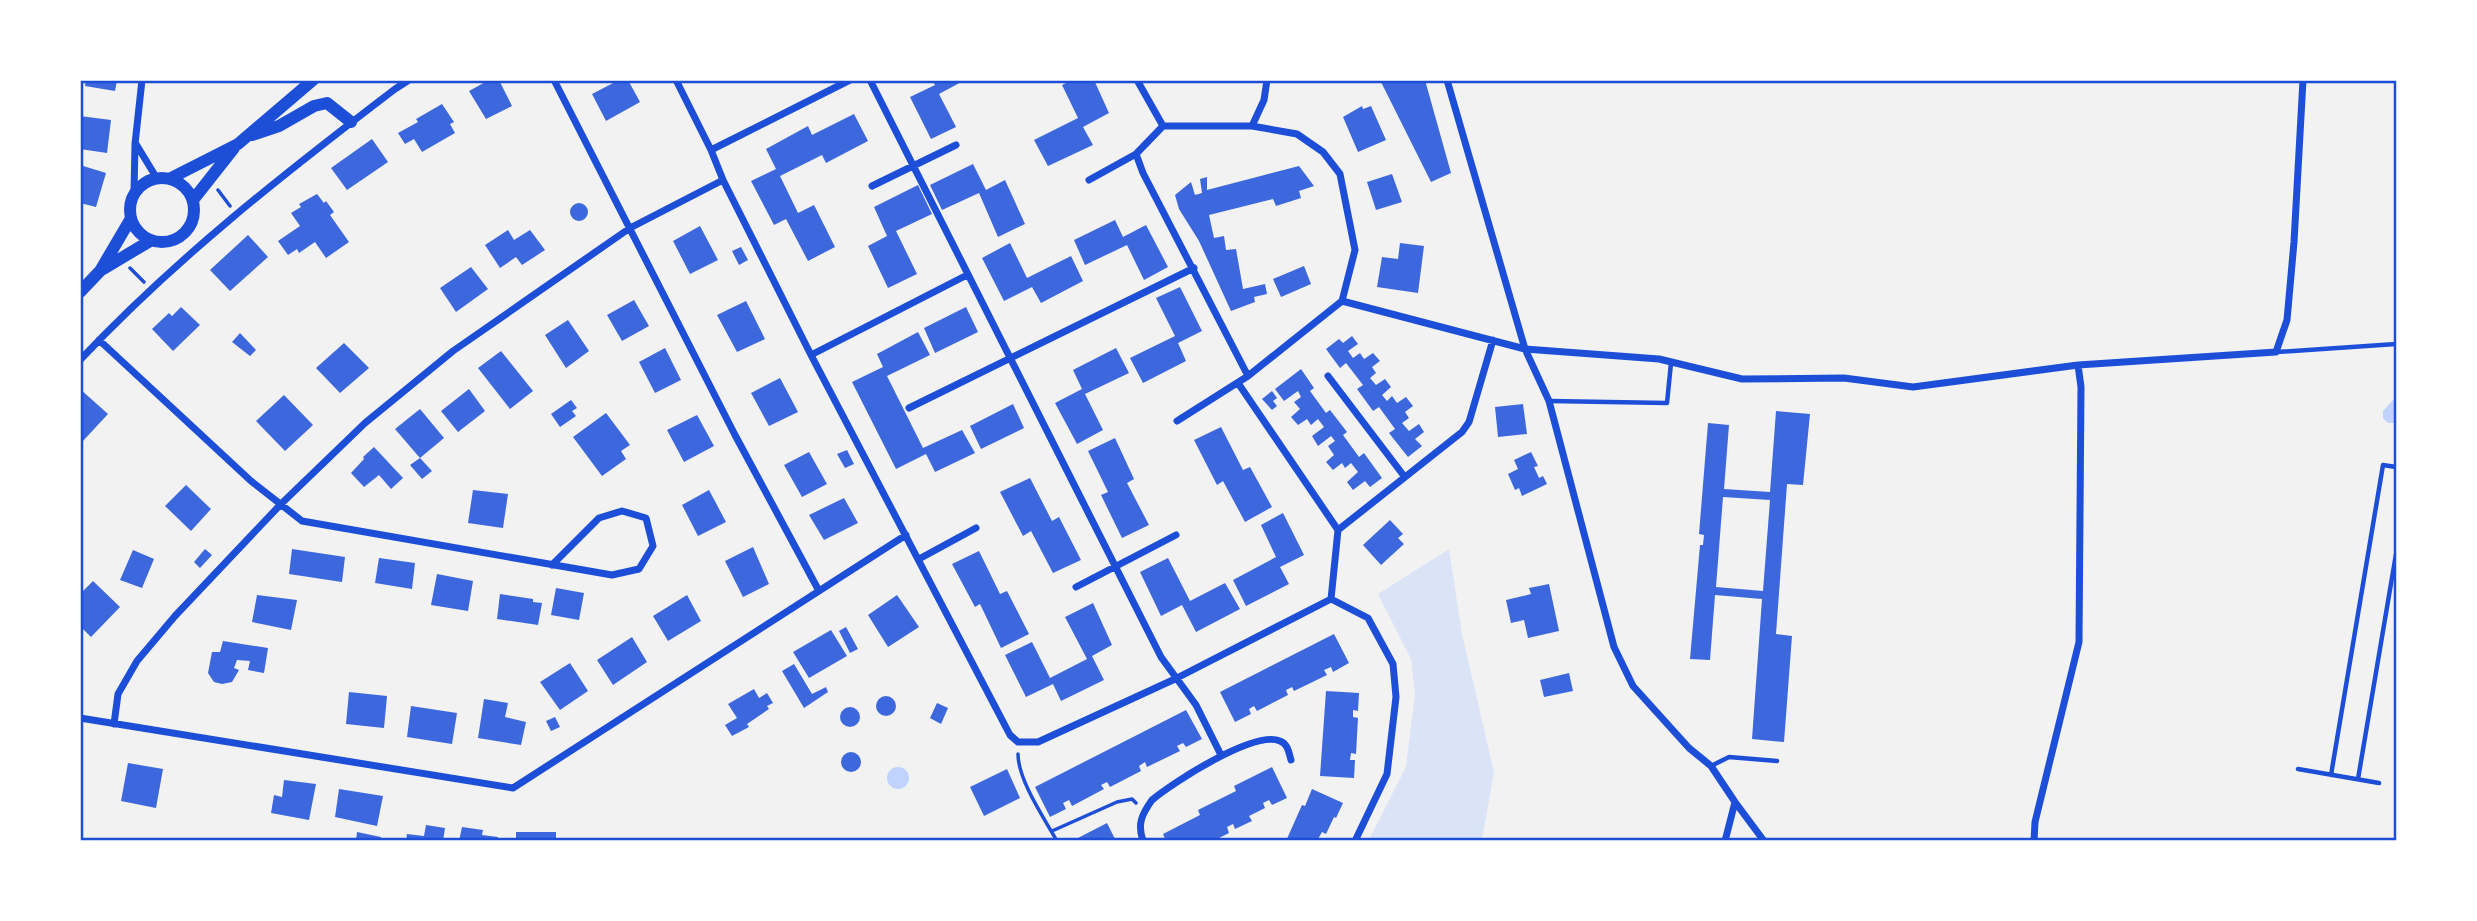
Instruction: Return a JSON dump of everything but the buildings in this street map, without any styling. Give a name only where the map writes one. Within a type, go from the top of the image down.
[{"type":"main road","points":[[193,200],[242,141],[313,80]]},
{"type":"main road","points":[[172,178],[314,106],[327,103],[351,122]]},
{"type":"main road","points":[[156,177],[172,178],[185,186],[193,200],[194,218],[184,234],[168,243],[150,241],[135,229],[130,220],[129,206],[134,192],[144,183],[156,177]]},
{"type":"main road","points":[[80,292],[100,271],[130,220]]},
{"type":"main road","points":[[100,271],[150,241]]},
{"type":"street","points":[[134,192],[135,144],[142,80]]},
{"type":"street","points":[[80,360],[151,290],[236,214],[351,122],[409,80]]},
{"type":"street","points":[[554,80],[735,435],[819,591]]},
{"type":"street","points":[[676,80],[811,355],[1010,735],[1018,742],[1038,742],[1175,679],[1331,599]]},
{"type":"street","points":[[711,150],[850,80]]},
{"type":"street","points":[[870,80],[1161,657],[1196,705],[1221,755]]},
{"type":"street","points":[[1137,80],[1163,126]]},
{"type":"street","points":[[1252,126],[1264,100],[1268,80]]},
{"type":"street","points":[[1447,80],[1525,349],[1549,401],[1614,647],[1633,686],[1689,748],[1710,766],[1764,841]]},
{"type":"street","points":[[1342,301],[1525,349],[1659,359],[1742,379],[1844,378],[1913,387],[2078,365],[2276,352],[2287,320],[2303,80]]},
{"type":"street","points":[[1089,180],[1136,154],[1163,126],[1252,126],[1297,134],[1323,152],[1340,174],[1355,250],[1342,301],[1248,376],[1177,421]]},
{"type":"street","points":[[135,144],[156,177]]},
{"type":"street","points":[[872,186],[956,145]]},
{"type":"street","points":[[1136,154],[1143,173],[1248,376]]},
{"type":"street","points":[[114,724],[118,694],[137,661],[175,616],[281,504],[365,423],[453,351],[630,228],[723,180]]},
{"type":"street","points":[[909,408],[1194,268]]},
{"type":"street","points":[[811,355],[967,275]]},
{"type":"street","points":[[99,340],[251,481],[302,521],[552,565],[612,575],[639,569],[653,546],[646,518],[622,511],[599,518],[552,565]]},
{"type":"street","points":[[1338,530],[1462,432],[1469,422],[1493,340]]},
{"type":"street","points":[[2034,841],[2035,822],[2079,642],[2081,387],[2078,365]]},
{"type":"street","points":[[1328,376],[1404,476]]},
{"type":"street","points":[[1238,383],[1338,530],[1331,599]]},
{"type":"street","points":[[919,559],[976,528]]},
{"type":"street","points":[[80,718],[513,788],[906,535]]},
{"type":"street","points":[[1076,587],[1176,535]]},
{"type":"street","points":[[1331,599],[1368,618],[1393,664],[1396,697],[1387,774],[1355,841]]},
{"type":"street","points":[[1143,841],[1139,824],[1144,811],[1161,792],[1221,755],[1262,741],[1279,740],[1287,746],[1291,760]]},
{"type":"street","points":[[1726,841],[1735,802]]},
{"type":"lane","points":[[2276,352],[2396,344]]},
{"type":"lane","points":[[1549,401],[1667,403],[1671,363]]},
{"type":"lane","points":[[2331,775],[2383,466],[2396,467]]},
{"type":"lane","points":[[2358,779],[2396,554]]},
{"type":"lane","points":[[1710,766],[1729,757],[1777,761]]},
{"type":"lane","points":[[2298,769],[2379,783]]},
{"type":"path","points":[[210,180],[236,214]]},
{"type":"path","points":[[121,259],[151,290]]},
{"type":"path","points":[[1018,742],[1018,762],[1026,783],[1057,841]]},
{"type":"path","points":[[1052,831],[1117,802],[1132,799],[1144,811]]},
{"type":"shaded area","points":[[1449,549],[1462,634],[1494,772],[1482,840],[1369,840],[1406,767],[1415,694],[1411,659],[1378,594]]},
{"type":"water","points":[[2395,398],[2396,423],[2388,423],[2383,418],[2383,411]]},
{"type":"water","points":[[898,767],[906,770],[909,778],[906,786],[898,789],[890,786],[887,778],[890,770]]}]
